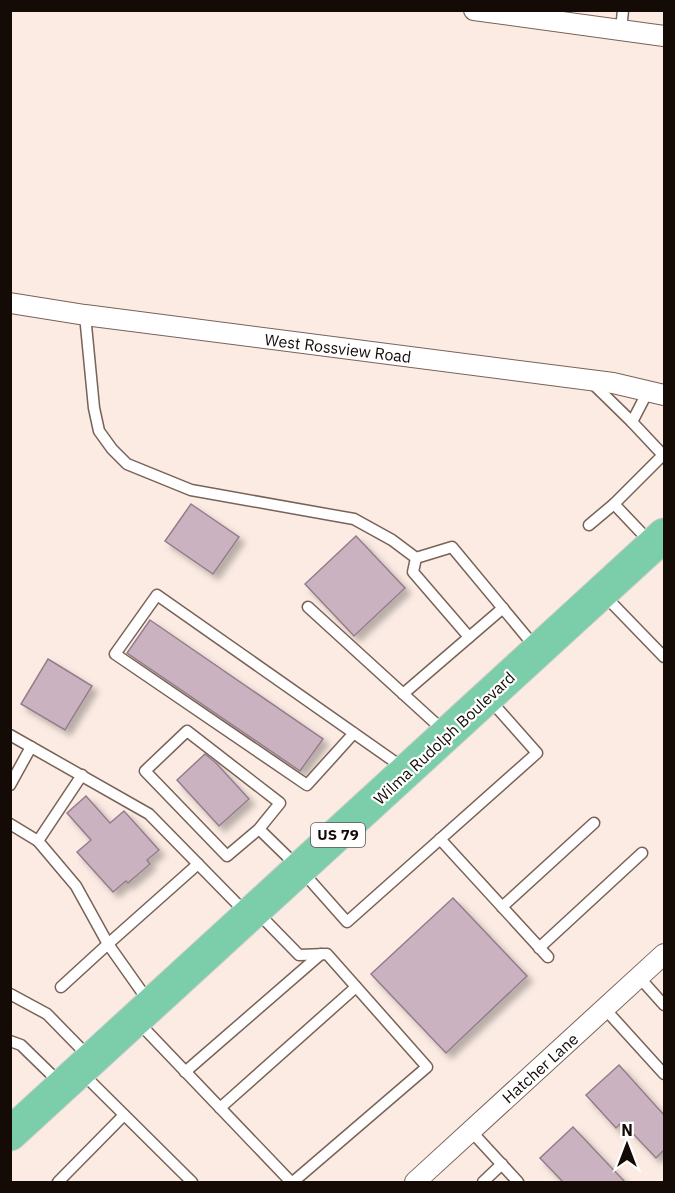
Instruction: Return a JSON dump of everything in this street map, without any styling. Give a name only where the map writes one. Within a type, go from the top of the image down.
[{"type":"highway","name":"Wilma Rudolph Boulevard","points":[[10,1134],[659,540]]},
{"type":"street","points":[[474,10],[664,36]]},
{"type":"street","name":"West Rossview Road","points":[[10,303],[86,315],[588,380],[656,393]]},
{"type":"street","name":"Hatcher Lane","points":[[415,1182],[664,954]]},
{"type":"lane","points":[[621,30],[623,10]]},
{"type":"lane","points":[[86,315],[94,408],[99,431],[127,464],[191,490],[354,519],[392,540],[416,558]]},
{"type":"lane","points":[[588,380],[663,455],[614,504],[589,525]]},
{"type":"lane","points":[[632,422],[656,393]]},
{"type":"lane","points":[[614,504],[659,540]]},
{"type":"lane","points":[[416,558],[452,547],[538,651]]},
{"type":"lane","points":[[416,558],[413,572],[470,637]]},
{"type":"lane","points":[[601,593],[664,657]]},
{"type":"lane","points":[[354,733],[308,785],[115,654],[157,595],[354,733],[408,771]]},
{"type":"lane","points":[[308,607],[447,734]]},
{"type":"lane","points":[[403,694],[503,608]]},
{"type":"lane","points":[[260,829],[300,869],[347,922],[537,753],[487,698]]},
{"type":"lane","points":[[187,731],[280,803],[260,829],[227,856],[145,771],[187,731]]},
{"type":"lane","points":[[10,735],[149,814],[198,864],[299,955],[327,954],[427,1067],[292,1182],[185,1072],[143,1012],[76,886],[38,842],[10,824]]},
{"type":"lane","points":[[10,785],[31,747]]},
{"type":"lane","points":[[38,842],[82,775]]},
{"type":"lane","points":[[502,907],[594,823]]},
{"type":"lane","points":[[440,839],[548,957]]},
{"type":"lane","points":[[539,948],[642,853]]},
{"type":"lane","points":[[61,987],[198,864]]},
{"type":"lane","points":[[185,1072],[321,954]]},
{"type":"lane","points":[[639,977],[664,1005]]},
{"type":"lane","points":[[220,1108],[356,987]]},
{"type":"lane","points":[[10,994],[47,1014],[78,1072]]},
{"type":"lane","points":[[605,1009],[664,1074]]},
{"type":"lane","points":[[10,1041],[78,1072],[192,1182]]},
{"type":"lane","points":[[58,1182],[124,1115]]},
{"type":"lane","points":[[471,1131],[518,1182]]},
{"type":"lane","points":[[483,1182],[502,1164]]},
{"type":"building","points":[[191,504],[239,537],[213,574],[165,541]]},
{"type":"building","points":[[356,536],[405,588],[354,636],[305,584]]},
{"type":"building","points":[[150,620],[323,739],[300,771],[127,653]]},
{"type":"building","points":[[48,659],[92,686],[65,730],[21,704]]},
{"type":"building","points":[[205,754],[249,799],[219,826],[177,780]]},
{"type":"building","points":[[86,796],[110,823],[124,811],[159,850],[147,860],[150,864],[128,883],[126,881],[113,892],[77,852],[91,840],[67,813]]},
{"type":"building","points":[[453,898],[527,976],[446,1053],[371,974]]},
{"type":"building","points":[[619,1065],[664,1115],[664,1150],[656,1158],[622,1122],[616,1128],[586,1095]]},
{"type":"building","points":[[573,1127],[625,1182],[563,1182],[540,1158]]}]
